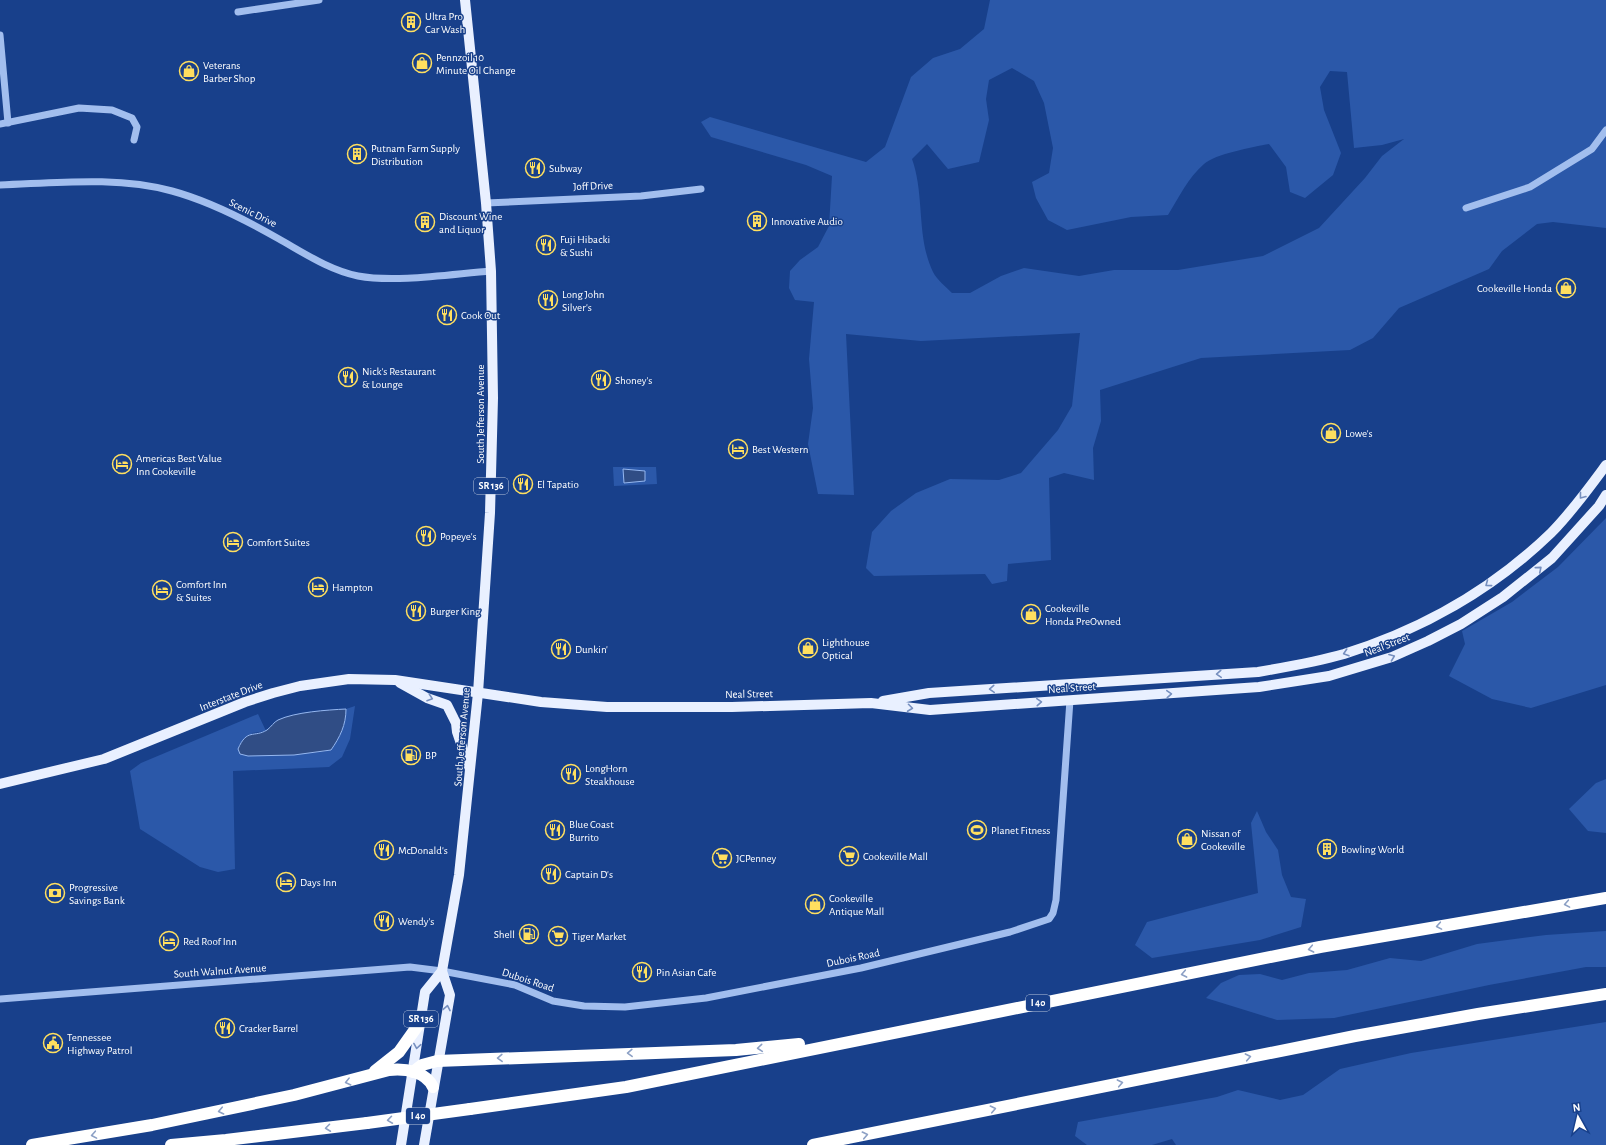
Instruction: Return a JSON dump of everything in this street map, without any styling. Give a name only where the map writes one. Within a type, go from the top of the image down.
[{"type":"highway","name":"I 40","points":[[171,1145],[367,1123],[626,1086],[1320,947],[1606,898]]},
{"type":"highway","points":[[813,1145],[1355,1036],[1606,994]]},
{"type":"highway","points":[[367,1077],[399,1052],[421,1021]]},
{"type":"highway","points":[[413,1072],[422,1065],[437,1060],[736,1050],[854,1040]]},
{"type":"highway","points":[[32,1145],[152,1125],[294,1095],[395,1069],[424,1075],[433,1087]]},
{"type":"highway","points":[[821,1145],[840,1140]]},
{"type":"main road","name":"South Jefferson Avenue","points":[[424,1145],[437,1060],[450,995],[442,971],[459,875],[471,771],[484,620],[492,457],[493,398],[490,271],[486,203],[465,0]]},
{"type":"main road","name":"Neal Street","points":[[478,693],[541,702],[608,707],[732,707],[871,703],[929,693],[1258,672],[1304,664],[1344,654],[1390,638],[1439,614],[1495,580],[1551,532],[1579,500],[1606,465]]},
{"type":"main road","name":"Neal Street","points":[[871,703],[930,710],[1273,686],[1329,676],[1392,657],[1461,624],[1503,597],[1552,558],[1606,495]]},
{"type":"main road","name":"Interstate Drive","points":[[0,784],[104,759],[245,702],[300,686],[349,679],[395,680],[478,693]]},
{"type":"main road","points":[[395,680],[427,698],[447,705],[456,723],[457,732],[471,771]]},
{"type":"main road","name":"South Jefferson Avenue","points":[[402,1145],[425,992],[442,971]]},
{"type":"street","points":[[238,12],[319,0]]},
{"type":"street","points":[[0,35],[4,123],[78,108],[112,110],[132,118],[136,127],[134,140]]},
{"type":"street","points":[[1466,208],[1530,187],[1592,150],[1606,130]]},
{"type":"street","name":"Scenic Drive","points":[[0,185],[116,183],[171,190],[195,198],[233,216],[278,238],[327,266],[358,276],[392,278],[490,271]]},
{"type":"street","name":"Joff Drive","points":[[486,203],[641,196],[701,189]]},
{"type":"street","name":"Dubois Road","points":[[442,971],[515,985],[553,1000],[584,1006],[625,1007],[684,1002],[753,991],[867,967],[1010,932],[1049,919],[1053,913],[1056,900],[1070,700]]},
{"type":"street","name":"South Walnut Avenue","points":[[0,999],[410,967],[442,971]]},
{"type":"shaded area","points":[[990,0],[1606,0],[1606,228],[1553,222],[1537,224],[1502,251],[1489,269],[1399,308],[1373,338],[1350,350],[1201,358],[1100,390],[1101,421],[1093,448],[1094,480],[1064,473],[1049,478],[1051,560],[1008,564],[1007,581],[992,584],[985,574],[874,576],[866,568],[872,532],[891,511],[916,493],[950,479],[999,480],[1021,473],[1058,430],[1072,406],[1080,333],[921,341],[846,334],[854,495],[818,494],[808,444],[813,408],[809,359],[814,302],[795,300],[789,288],[790,271],[800,260],[818,247],[829,226],[832,176],[806,165],[711,137],[701,122],[710,117],[866,162],[885,147],[911,77],[933,58],[960,49],[984,29]],"holes":[[[1012,68],[1034,81],[1044,103],[1053,148],[1049,173],[1032,182],[1036,198],[1048,220],[1067,230],[1131,217],[1168,215],[1188,182],[1198,169],[1209,160],[1225,154],[1269,144],[1286,167],[1290,192],[1305,198],[1333,175],[1341,153],[1324,110],[1320,87],[1330,71],[1347,72],[1354,148],[1382,145],[1404,139],[1382,156],[1365,178],[1319,228],[1263,256],[1178,270],[1114,270],[1079,276],[1024,268],[1001,276],[970,293],[952,293],[939,281],[933,272],[928,259],[924,245],[918,187],[912,159],[927,144],[948,169],[979,162],[989,120],[986,99],[989,80]]]},
{"type":"shaded area","points":[[613,467],[656,467],[657,484],[614,486]]},
{"type":"shaded area","points":[[623,469],[645,471],[645,481],[624,483]]},
{"type":"shaded area","points":[[1606,518],[1606,685],[1531,708],[1492,699],[1449,676],[1465,644],[1462,631],[1512,602],[1558,567]]},
{"type":"shaded area","points":[[355,706],[350,739],[342,757],[329,767],[233,771],[235,869],[218,872],[200,867],[140,829],[130,771],[141,763],[258,714],[266,731],[252,733],[248,756],[321,752],[331,750],[342,731],[346,709]]},
{"type":"shaded area","points":[[346,709],[342,731],[331,750],[294,755],[248,756],[240,754],[238,749],[244,738],[267,730],[277,721],[285,717],[311,712]]},
{"type":"shaded area","points":[[1606,779],[1606,833],[1588,831],[1569,809],[1596,783]]},
{"type":"shaded area","points":[[1257,811],[1266,832],[1278,850],[1282,875],[1291,897],[1306,899],[1301,927],[1260,940],[1152,958],[1135,945],[1147,922],[1258,893],[1251,823]]},
{"type":"shaded area","points":[[1606,931],[1606,967],[1586,967],[1489,985],[1334,1018],[1277,1020],[1206,998],[1221,983],[1239,975],[1260,974],[1282,980],[1309,973],[1347,970],[1390,958],[1421,961],[1477,944],[1546,935]]},
{"type":"shaded area","points":[[1606,1022],[1606,1145],[1176,1145],[1172,1139],[1152,1145],[1087,1145],[1075,1136],[1078,1122],[1217,1097],[1238,1090],[1280,1100],[1303,1095],[1340,1069],[1411,1053]]},
{"type":"place","name":"Ultra Pro Car Wash","points":[[411,22]]},
{"type":"place","name":"Pennzoil 10 Minute Oil Change","points":[[422,63]]},
{"type":"place","name":"Veterans Barber Shop","points":[[189,71]]},
{"type":"place","name":"Putnam Farm Supply Distribution","points":[[357,154]]},
{"type":"place","name":"Subway","points":[[535,168]]},
{"type":"place","name":"Innovative Audio","points":[[757,221]]},
{"type":"place","name":"Discount Wine and Liquor","points":[[425,222]]},
{"type":"place","name":"Fuji Hibacki & Sushi","points":[[546,245]]},
{"type":"place","name":"Cookeville Honda","points":[[1566,288]]},
{"type":"place","name":"Long John Silver's","points":[[548,300]]},
{"type":"place","name":"Cook Out","points":[[447,315]]},
{"type":"place","name":"Nick's Restaurant & Lounge","points":[[348,377]]},
{"type":"place","name":"Shoney's","points":[[601,380]]},
{"type":"place","name":"Lowe's","points":[[1331,433]]},
{"type":"place","name":"Best Western","points":[[738,449]]},
{"type":"place","name":"Americas Best Value Inn Cookeville","points":[[122,464]]},
{"type":"place","name":"El Tapatio","points":[[523,484]]},
{"type":"place","name":"Popeye's","points":[[426,536]]},
{"type":"place","name":"Comfort Suites","points":[[233,542]]},
{"type":"place","name":"Hampton","points":[[318,587]]},
{"type":"place","name":"Comfort Inn & Suites","points":[[162,590]]},
{"type":"place","name":"Burger King","points":[[416,611]]},
{"type":"place","name":"Cookeville Honda PreOwned","points":[[1031,614]]},
{"type":"place","name":"Lighthouse Optical","points":[[808,648]]},
{"type":"place","name":"Dunkin'","points":[[561,649]]},
{"type":"place","name":"BP","points":[[411,755]]},
{"type":"place","name":"LongHorn Steakhouse","points":[[571,774]]},
{"type":"place","name":"Blue Coast Burrito","points":[[555,830]]},
{"type":"place","name":"Planet Fitness","points":[[977,830]]},
{"type":"place","name":"Nissan of Cookeville","points":[[1187,839]]},
{"type":"place","name":"Bowling World","points":[[1327,849]]},
{"type":"place","name":"McDonald's","points":[[384,850]]},
{"type":"place","name":"Cookeville Mall","points":[[849,856]]},
{"type":"place","name":"JCPenney","points":[[722,858]]},
{"type":"place","name":"Captain D's","points":[[551,874]]},
{"type":"place","name":"Days Inn","points":[[286,882]]},
{"type":"place","name":"Progressive Savings Bank","points":[[55,893]]},
{"type":"place","name":"Cookeville Antique Mall","points":[[815,904]]},
{"type":"place","name":"Wendy's","points":[[384,921]]},
{"type":"place","name":"Shell","points":[[529,934]]},
{"type":"place","name":"Tiger Market","points":[[558,936]]},
{"type":"place","name":"Red Roof Inn","points":[[169,941]]},
{"type":"place","name":"Pin Asian Cafe","points":[[642,972]]},
{"type":"place","name":"Cracker Barrel","points":[[225,1028]]},
{"type":"place","name":"Tennessee Highway Patrol","points":[[53,1043]]}]
